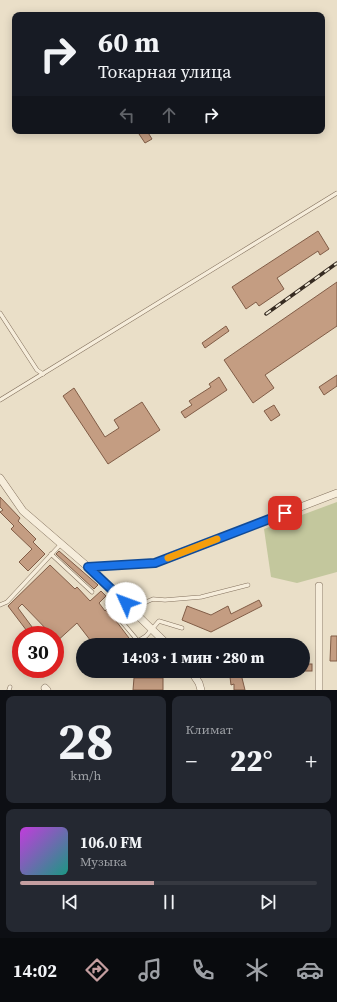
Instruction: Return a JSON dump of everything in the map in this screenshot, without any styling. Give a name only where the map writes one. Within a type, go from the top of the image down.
[{"type":"street","points":[[0,478],[22,511],[88,567],[161,638]]},
{"type":"street","points":[[88,567],[155,563],[337,493]]},
{"type":"street","points":[[319,586],[319,690]]},
{"type":"street","points":[[196,678],[201,690]]},
{"type":"lane","points":[[0,400],[337,193]]},
{"type":"lane","points":[[0,313],[37,370],[43,374]]},
{"type":"lane","points":[[0,604],[7,602],[61,544]]},
{"type":"lane","points":[[51,554],[92,592]]},
{"type":"lane","points":[[136,612],[144,603],[153,599],[166,600],[201,597],[248,585]]},
{"type":"lane","points":[[107,604],[138,641],[146,636],[160,621],[182,628]]},
{"type":"green space","points":[[337,502],[337,572],[297,583],[271,577],[264,529]]},
{"type":"building","points":[[139,134],[149,134],[152,139],[145,143]]},
{"type":"building","points":[[318,231],[329,249],[320,255],[318,251],[277,278],[284,289],[259,306],[256,302],[246,309],[232,287]]},
{"type":"building","points":[[337,282],[337,326],[265,375],[274,388],[253,403],[224,360]]},
{"type":"building","points":[[226,326],[229,331],[205,348],[202,343]]},
{"type":"building","points":[[337,375],[337,386],[324,395],[319,387]]},
{"type":"building","points":[[219,377],[227,390],[185,418],[181,412],[192,405],[189,401],[211,387],[209,384]]},
{"type":"building","points":[[74,388],[105,437],[119,428],[114,420],[142,402],[160,430],[108,464],[63,396]]},
{"type":"building","points":[[274,405],[280,415],[271,421],[264,411]]},
{"type":"building","points":[[0,497],[20,518],[18,521],[36,539],[33,542],[45,554],[28,571],[19,562],[32,549],[11,529],[14,526],[0,512],[3,510],[0,507]]},
{"type":"building","points":[[59,551],[98,585],[94,589],[56,554]]},
{"type":"building","points":[[50,565],[75,589],[77,587],[90,601],[101,591],[106,596],[99,603],[105,611],[107,609],[129,638],[89,638],[77,623],[64,635],[64,626],[43,626],[22,604],[18,608],[31,626],[23,626],[8,606]]},
{"type":"building","points":[[259,600],[262,606],[211,632],[182,620],[187,606],[211,615],[228,606],[231,614]]},
{"type":"building","points":[[331,636],[337,636],[337,661],[330,661]]},
{"type":"building","points":[[310,664],[312,664],[312,671],[310,671]]},
{"type":"building","points":[[134,678],[163,678],[163,690],[133,690]]},
{"type":"building","points":[[230,678],[242,678],[245,690],[234,690],[234,684],[231,685]]},
{"type":"railway","points":[[266,314],[337,263]]},
{"type":"slow traffic","points":[[168,558],[217,539]]},
{"type":"route","points":[[126,603],[88,567],[142,565],[155,563],[285,513]]}]
